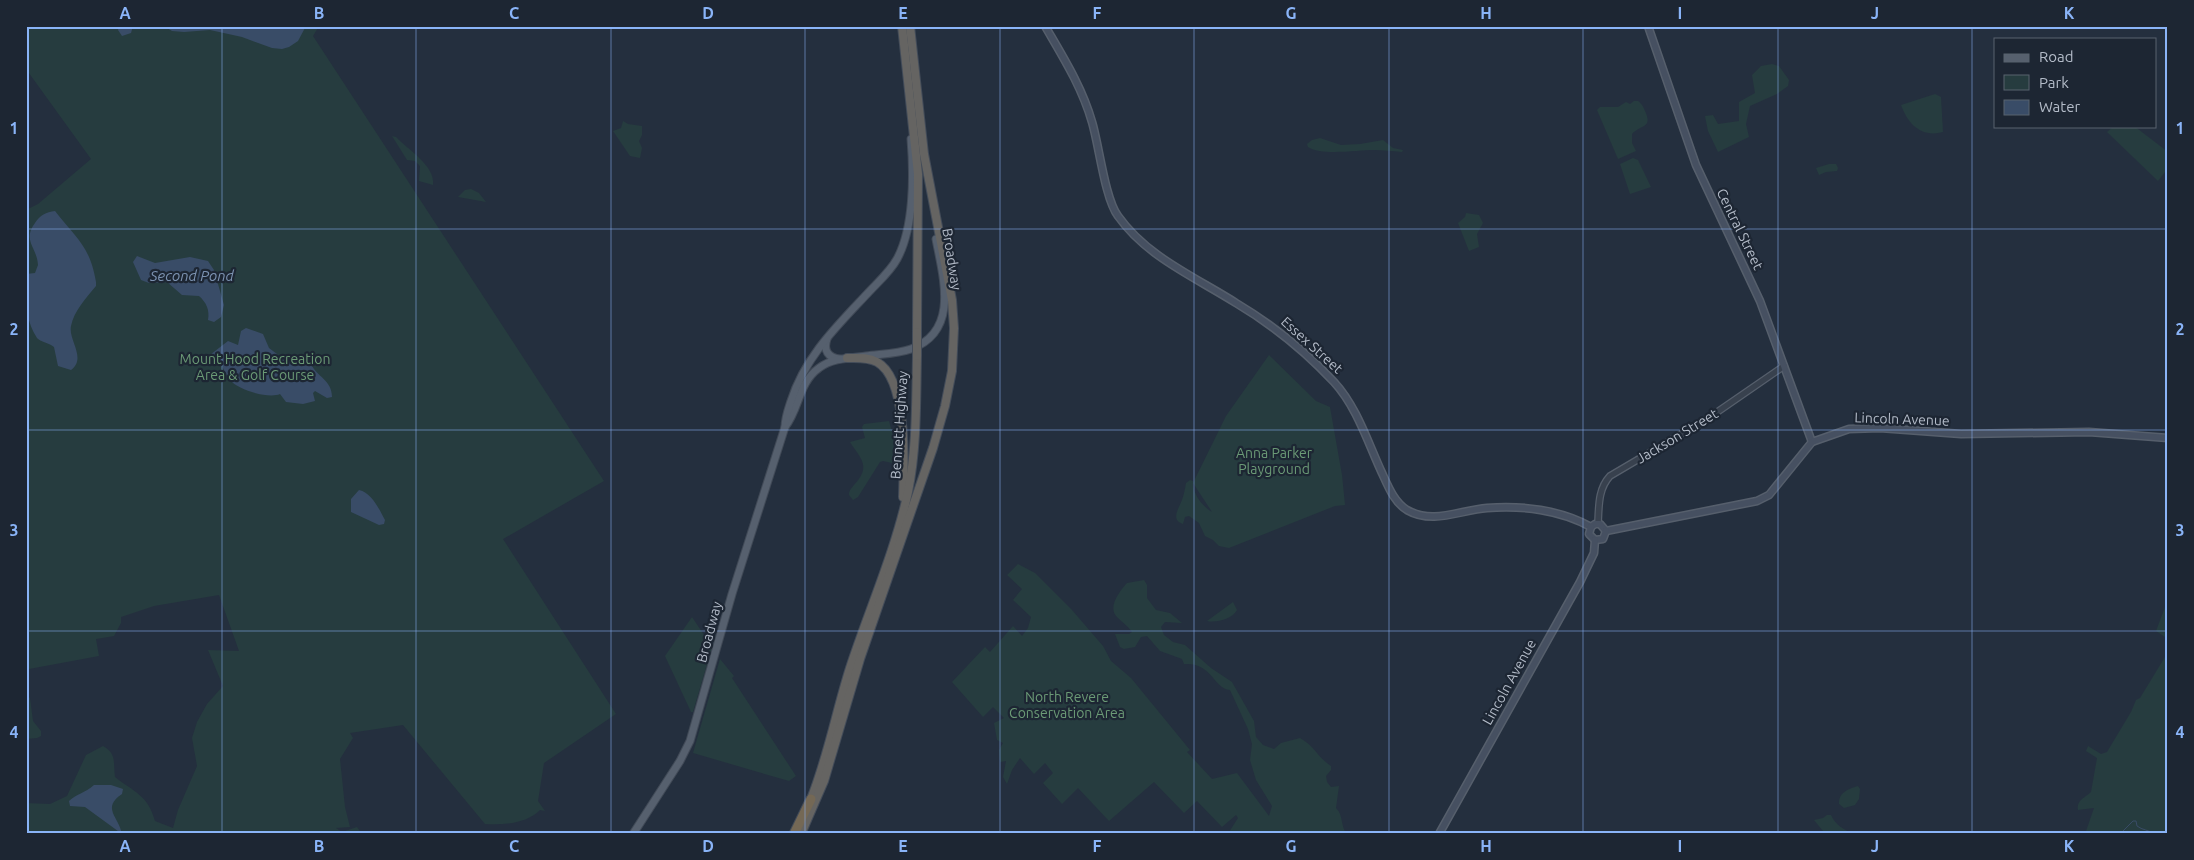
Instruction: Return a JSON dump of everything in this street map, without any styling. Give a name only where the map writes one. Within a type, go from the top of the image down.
[{"type":"highway","name":"Broadway","points":[[902,26],[908,90]]},
{"type":"highway","name":"Broadway","points":[[910,27],[926,167]]},
{"type":"highway","name":"Bennett Highway","points":[[794,834],[811,799],[824,764],[850,670],[902,514],[914,450],[919,202],[908,90]]},
{"type":"highway","name":"Bennett Highway","points":[[801,834],[819,795],[829,767],[855,674],[929,462],[949,390],[953,356],[953,313],[949,281],[926,167]]},
{"type":"highway","points":[[847,358],[867,358],[875,361],[886,368],[892,377],[902,436],[902,514]]},
{"type":"main road","name":"Essex Street","points":[[1044,26],[1074,78],[1088,108],[1111,204],[1118,216],[1136,237],[1160,257],[1283,334],[1335,382],[1352,409],[1390,490],[1404,508],[1416,514],[1431,517],[1486,508],[1518,508],[1561,515],[1591,527]]},
{"type":"main road","name":"Central Street","points":[[1648,26],[1696,166],[1750,277],[1812,442]]},
{"type":"main road","name":"Broadway","points":[[633,834],[680,762],[690,741],[732,594],[785,427],[785,419],[799,380],[813,354],[889,270],[901,250],[907,229],[912,194],[908,90]]},
{"type":"main road","name":"Broadway","points":[[785,427],[790,421],[802,388],[810,375],[824,365],[847,358],[912,349],[929,337],[941,320],[945,305],[945,291],[926,167]]},
{"type":"main road","points":[[830,334],[825,345],[827,353],[836,358],[847,358]]},
{"type":"main road","name":"Lincoln Avenue","points":[[1812,442],[1849,429],[1880,428],[1961,434],[2089,432],[2168,438]]},
{"type":"main road","points":[[1606,531],[1757,501],[1769,495],[1812,442]]},
{"type":"main road","points":[[1598,524],[1602,525],[1606,531],[1602,539],[1596,540],[1589,534],[1591,527],[1598,524]]},
{"type":"main road","name":"Lincoln Avenue","points":[[1439,834],[1580,582],[1594,553],[1596,540]]},
{"type":"street","name":"Jackson Street","points":[[1598,524],[1599,500],[1603,484],[1610,476],[1710,417],[1784,366]]},
{"type":"green space","name":"Mount Hood Recreation Area & Golf Course","points":[[26,26],[319,26],[313,36],[604,481],[503,539],[616,714],[544,763],[538,801],[545,811],[540,810],[528,818],[514,823],[485,824],[403,725],[350,733],[353,738],[340,759],[345,807],[350,827],[336,828],[342,832],[357,827],[362,834],[26,834],[26,803],[50,804],[67,796],[86,755],[103,746],[112,755],[115,777],[140,795],[148,805],[155,821],[173,828],[178,810],[197,766],[192,738],[197,722],[207,704],[223,686],[208,650],[239,651],[219,595],[154,606],[121,617],[121,623],[114,636],[96,639],[99,656],[29,669],[26,666],[26,210],[38,204],[91,159],[26,69]]},
{"type":"green space","points":[[1772,64],[1779,66],[1789,80],[1788,86],[1777,94],[1750,106],[1746,124],[1749,137],[1718,152],[1708,131],[1705,116],[1713,115],[1718,124],[1739,121],[1739,102],[1755,93],[1752,75],[1761,66]]},
{"type":"green space","points":[[1935,94],[1941,97],[1943,132],[1928,133],[1916,128],[1907,118],[1901,105]]},
{"type":"green space","points":[[1638,101],[1642,105],[1648,121],[1645,126],[1632,134],[1632,143],[1636,151],[1618,159],[1597,110],[1600,107],[1618,107],[1626,102],[1630,104]]},
{"type":"green space","points":[[623,121],[628,124],[642,126],[642,135],[639,141],[642,148],[640,158],[630,156],[613,131],[621,128]]},
{"type":"green space","points":[[2112,128],[2137,128],[2168,152],[2168,168],[2158,181],[2107,132]]},
{"type":"green space","points":[[392,136],[396,137],[426,165],[433,178],[433,185],[419,181],[420,166],[415,161],[407,160]]},
{"type":"green space","points":[[1320,138],[1341,145],[1383,140],[1393,148],[1403,150],[1402,152],[1374,150],[1330,152],[1314,150],[1308,147],[1307,144],[1312,140]]},
{"type":"green space","points":[[1633,158],[1638,160],[1651,187],[1630,194],[1620,164]]},
{"type":"green space","points":[[1836,164],[1837,171],[1819,175],[1816,168]]},
{"type":"green space","points":[[471,189],[479,193],[486,202],[458,197],[465,190]]},
{"type":"green space","points":[[1466,213],[1479,215],[1483,223],[1477,234],[1479,247],[1469,251],[1458,223],[1465,217]]},
{"type":"green space","name":"Anna Parker Playground","points":[[1269,355],[1316,401],[1330,407],[1342,475],[1345,505],[1335,506],[1229,548],[1219,546],[1205,536],[1199,523],[1189,516],[1185,517],[1183,524],[1177,520],[1176,514],[1183,498],[1186,483],[1190,480],[1193,483],[1226,416]],"holes":[[[1193,483],[1212,512],[1198,499]]]},
{"type":"green space","points":[[889,421],[894,439],[892,463],[880,462],[858,497],[853,500],[849,492],[862,473],[863,467],[850,442],[865,438],[862,427],[864,424]]},
{"type":"green space","name":"North Revere Conservation Area","points":[[1018,564],[1035,573],[1072,610],[1103,646],[1111,661],[1131,678],[1190,750],[1187,752],[1212,779],[1237,773],[1269,816],[1272,806],[1256,780],[1250,760],[1252,744],[1248,729],[1230,690],[1220,685],[1201,667],[1193,664],[1184,664],[1182,659],[1160,651],[1147,636],[1141,637],[1135,647],[1124,649],[1120,647],[1115,634],[1129,634],[1132,632],[1115,614],[1113,609],[1115,600],[1127,583],[1144,580],[1147,585],[1147,598],[1156,610],[1170,613],[1182,623],[1165,622],[1161,627],[1164,635],[1173,642],[1185,645],[1211,668],[1232,682],[1254,721],[1256,737],[1263,745],[1274,749],[1281,743],[1300,738],[1331,766],[1331,770],[1326,776],[1327,782],[1331,787],[1339,786],[1336,808],[1347,834],[1229,832],[1238,818],[1236,815],[1222,827],[1197,801],[1184,813],[1154,782],[1109,821],[1078,788],[1062,804],[1043,783],[1053,773],[1045,763],[1034,774],[1020,758],[1012,770],[1007,784],[1003,777],[1006,761],[1000,762],[999,750],[1003,743],[997,740],[994,723],[1004,718],[993,707],[983,717],[952,682],[985,647],[990,652],[1013,626],[1022,636],[1028,628],[1031,617],[1013,600],[1022,589],[1007,575]]},
{"type":"green space","points":[[1233,602],[1237,610],[1232,616],[1220,621],[1207,621]]},
{"type":"green space","points":[[2165,607],[2168,609],[2168,639],[2156,631]]},
{"type":"green space","points":[[692,617],[712,647],[693,712],[691,712],[665,656]]},
{"type":"green space","points":[[2168,652],[2168,834],[2085,834],[2094,808],[2078,810],[2078,804],[2091,792],[2097,758],[2086,751],[2088,746],[2101,754],[2107,752],[2136,700],[2140,698]]},
{"type":"green space","points":[[720,659],[734,676],[732,678],[796,776],[789,781],[693,753]]},
{"type":"green space","points":[[26,695],[30,698],[33,721],[41,731],[41,736],[37,738],[26,739]]},
{"type":"green space","points":[[1858,786],[1860,789],[1859,799],[1855,805],[1844,808],[1839,804],[1842,794]]},
{"type":"green space","points":[[1831,815],[1837,824],[1852,834],[1823,831],[1814,820]]},
{"type":"water","points":[[119,26],[133,26],[131,33],[122,36],[118,30]]},
{"type":"water","points":[[164,26],[306,26],[298,41],[282,49],[272,48],[242,37],[210,30],[172,31]]},
{"type":"water","points":[[55,211],[86,251],[96,282],[96,286],[81,305],[71,326],[77,360],[71,370],[58,366],[54,347],[37,338],[30,323],[27,307],[26,274],[35,273],[38,265],[30,239],[31,229],[41,216]]},
{"type":"water","name":"Second Pond","points":[[137,256],[155,263],[190,257],[208,261],[214,270],[224,305],[221,317],[214,322],[208,320],[207,306],[199,296],[182,295],[167,282],[149,283],[141,280],[133,262]]},
{"type":"water","points":[[246,328],[263,334],[269,348],[277,354],[279,359],[311,364],[330,387],[332,397],[327,398],[315,391],[313,393],[315,401],[303,404],[286,402],[280,394],[261,394],[234,384],[219,360],[208,361],[206,358],[228,341],[238,345],[241,331]]},
{"type":"water","points":[[359,490],[368,494],[375,502],[385,520],[384,524],[379,525],[351,512],[351,499]]},
{"type":"water","points":[[94,785],[111,785],[123,789],[122,794],[116,799],[112,808],[122,834],[85,807],[70,806],[69,801]]},
{"type":"waterway","points":[[2120,834],[2133,821],[2136,821],[2137,826],[2155,834]]}]
